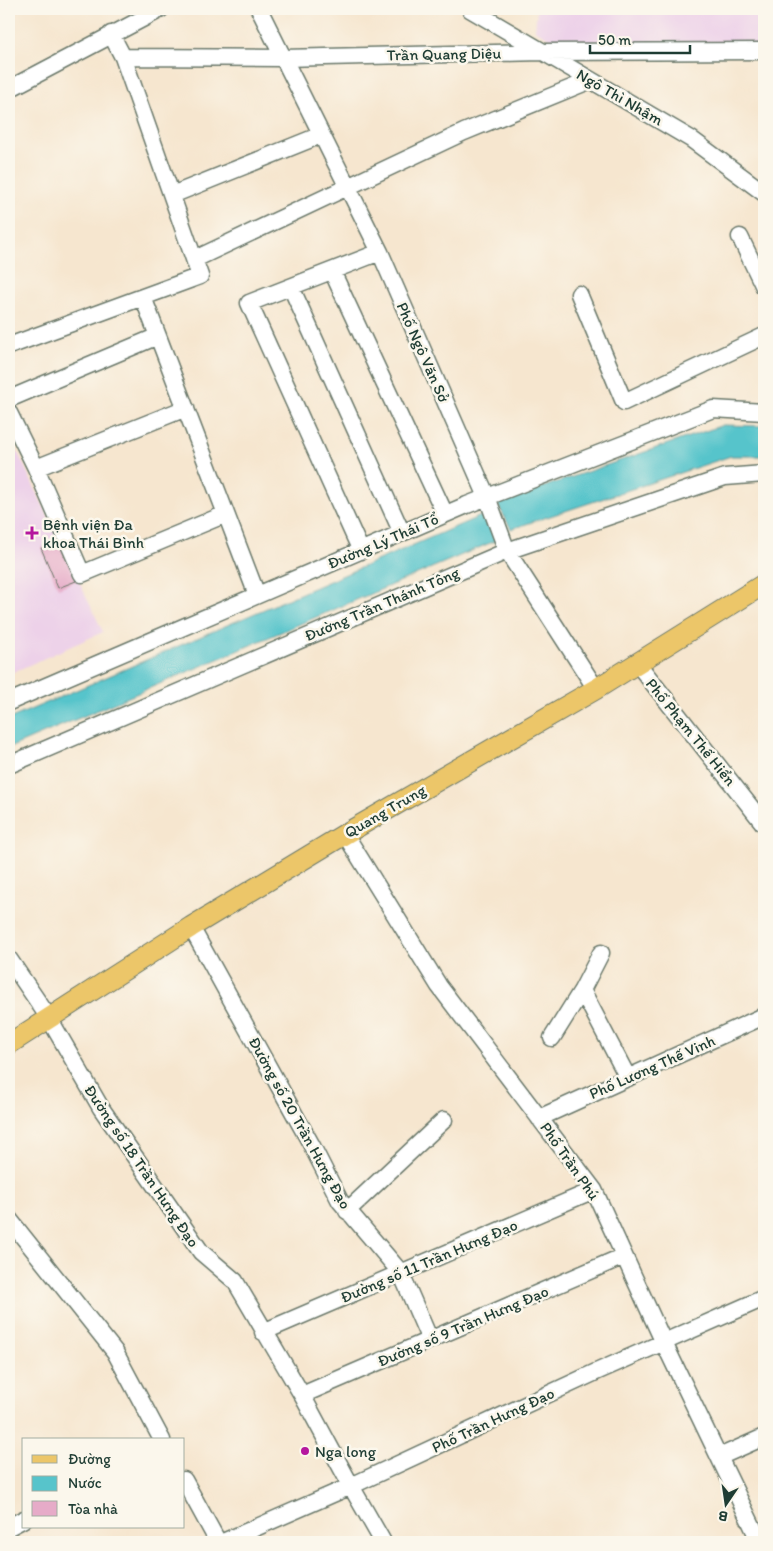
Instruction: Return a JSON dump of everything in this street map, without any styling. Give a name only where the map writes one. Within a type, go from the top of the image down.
[{"type":"main road","name":"Quang Trung","points":[[9,1044],[191,927],[345,834],[596,688],[764,584]]},
{"type":"street","points":[[9,89],[161,9]]},
{"type":"street","name":"Phố Ngô Văn Sở","points":[[259,9],[380,252],[489,504],[505,546],[596,688]]},
{"type":"street","name":"Ngô Thì Nhậm","points":[[470,9],[691,139],[764,193]]},
{"type":"street","points":[[9,346],[200,276],[123,57],[111,34]]},
{"type":"street","name":"Trần Quang Diệu","points":[[123,57],[283,58],[542,52],[764,51]]},
{"type":"street","points":[[195,258],[464,132],[590,80]]},
{"type":"street","points":[[172,195],[321,135]]},
{"type":"street","points":[[740,237],[764,287]]},
{"type":"street","points":[[361,551],[249,303],[380,252]]},
{"type":"street","points":[[332,271],[445,514]]},
{"type":"street","points":[[291,287],[402,533]]},
{"type":"street","points":[[579,294],[624,402],[764,336]]},
{"type":"street","points":[[143,297],[257,595]]},
{"type":"street","points":[[9,399],[158,336]]},
{"type":"street","points":[[36,468],[186,408]]},
{"type":"street","name":"Đường Lý Thái Tổ","points":[[9,702],[445,514],[489,504],[713,408],[764,412]]},
{"type":"street","points":[[9,413],[36,468],[82,574],[226,514]]},
{"type":"street","name":"Đường Trần Thánh Tông","points":[[9,765],[505,546],[725,477],[764,474]]},
{"type":"street","name":"Phố Phạm Thế Hiển","points":[[636,664],[764,824]]},
{"type":"street","name":"Phố Trần Phú","points":[[345,834],[439,986],[594,1190],[664,1343],[760,1542]]},
{"type":"street","name":"Đường số 20 Trần Hưng Đạo","points":[[191,927],[311,1144],[340,1201],[401,1273],[430,1340]]},
{"type":"street","points":[[552,1038],[582,990],[600,953]]},
{"type":"street","name":"Đường số 18 Trần Hưng Đạo","points":[[9,958],[49,1018],[101,1108],[201,1252],[235,1281],[302,1395],[383,1542]]},
{"type":"street","points":[[582,990],[628,1078]]},
{"type":"street","name":"Phố Lương Thế Vinh","points":[[540,1118],[764,1016]]},
{"type":"street","points":[[347,1211],[444,1120]]},
{"type":"street","name":"Đường số 11 Trần Hưng Đạo","points":[[264,1332],[594,1190]]},
{"type":"street","points":[[9,1220],[115,1352],[161,1438]]},
{"type":"street","name":"Đường số 9 Trần Hưng Đạo","points":[[302,1395],[624,1256]]},
{"type":"street","name":"Phố Trần Hưng Đạo","points":[[223,1542],[351,1486],[596,1372],[764,1298]]},
{"type":"street","points":[[718,1457],[764,1437]]},
{"type":"street","points":[[185,1482],[218,1542]]},
{"type":"street","points":[[9,1527],[22,1520]]},
{"type":"shaded area","points":[[537,9],[764,9],[764,14],[758,15],[763,48],[565,47],[535,30]]},
{"type":"shaded area","name":"Bệnh viện Đa khoa Thái Bình","points":[[9,434],[103,632],[9,674]]},
{"type":"water","points":[[723,425],[764,426],[764,456],[731,456],[511,529],[497,503]]},
{"type":"water","points":[[483,515],[497,540],[9,748],[9,719]]},
{"type":"building","points":[[59,541],[76,581],[58,588],[41,548]]},
{"type":"place","name":"Bệnh viện Đa khoa Thái Bình","points":[[32,533]]},
{"type":"place","name":"Nga long","points":[[305,1451]]}]
